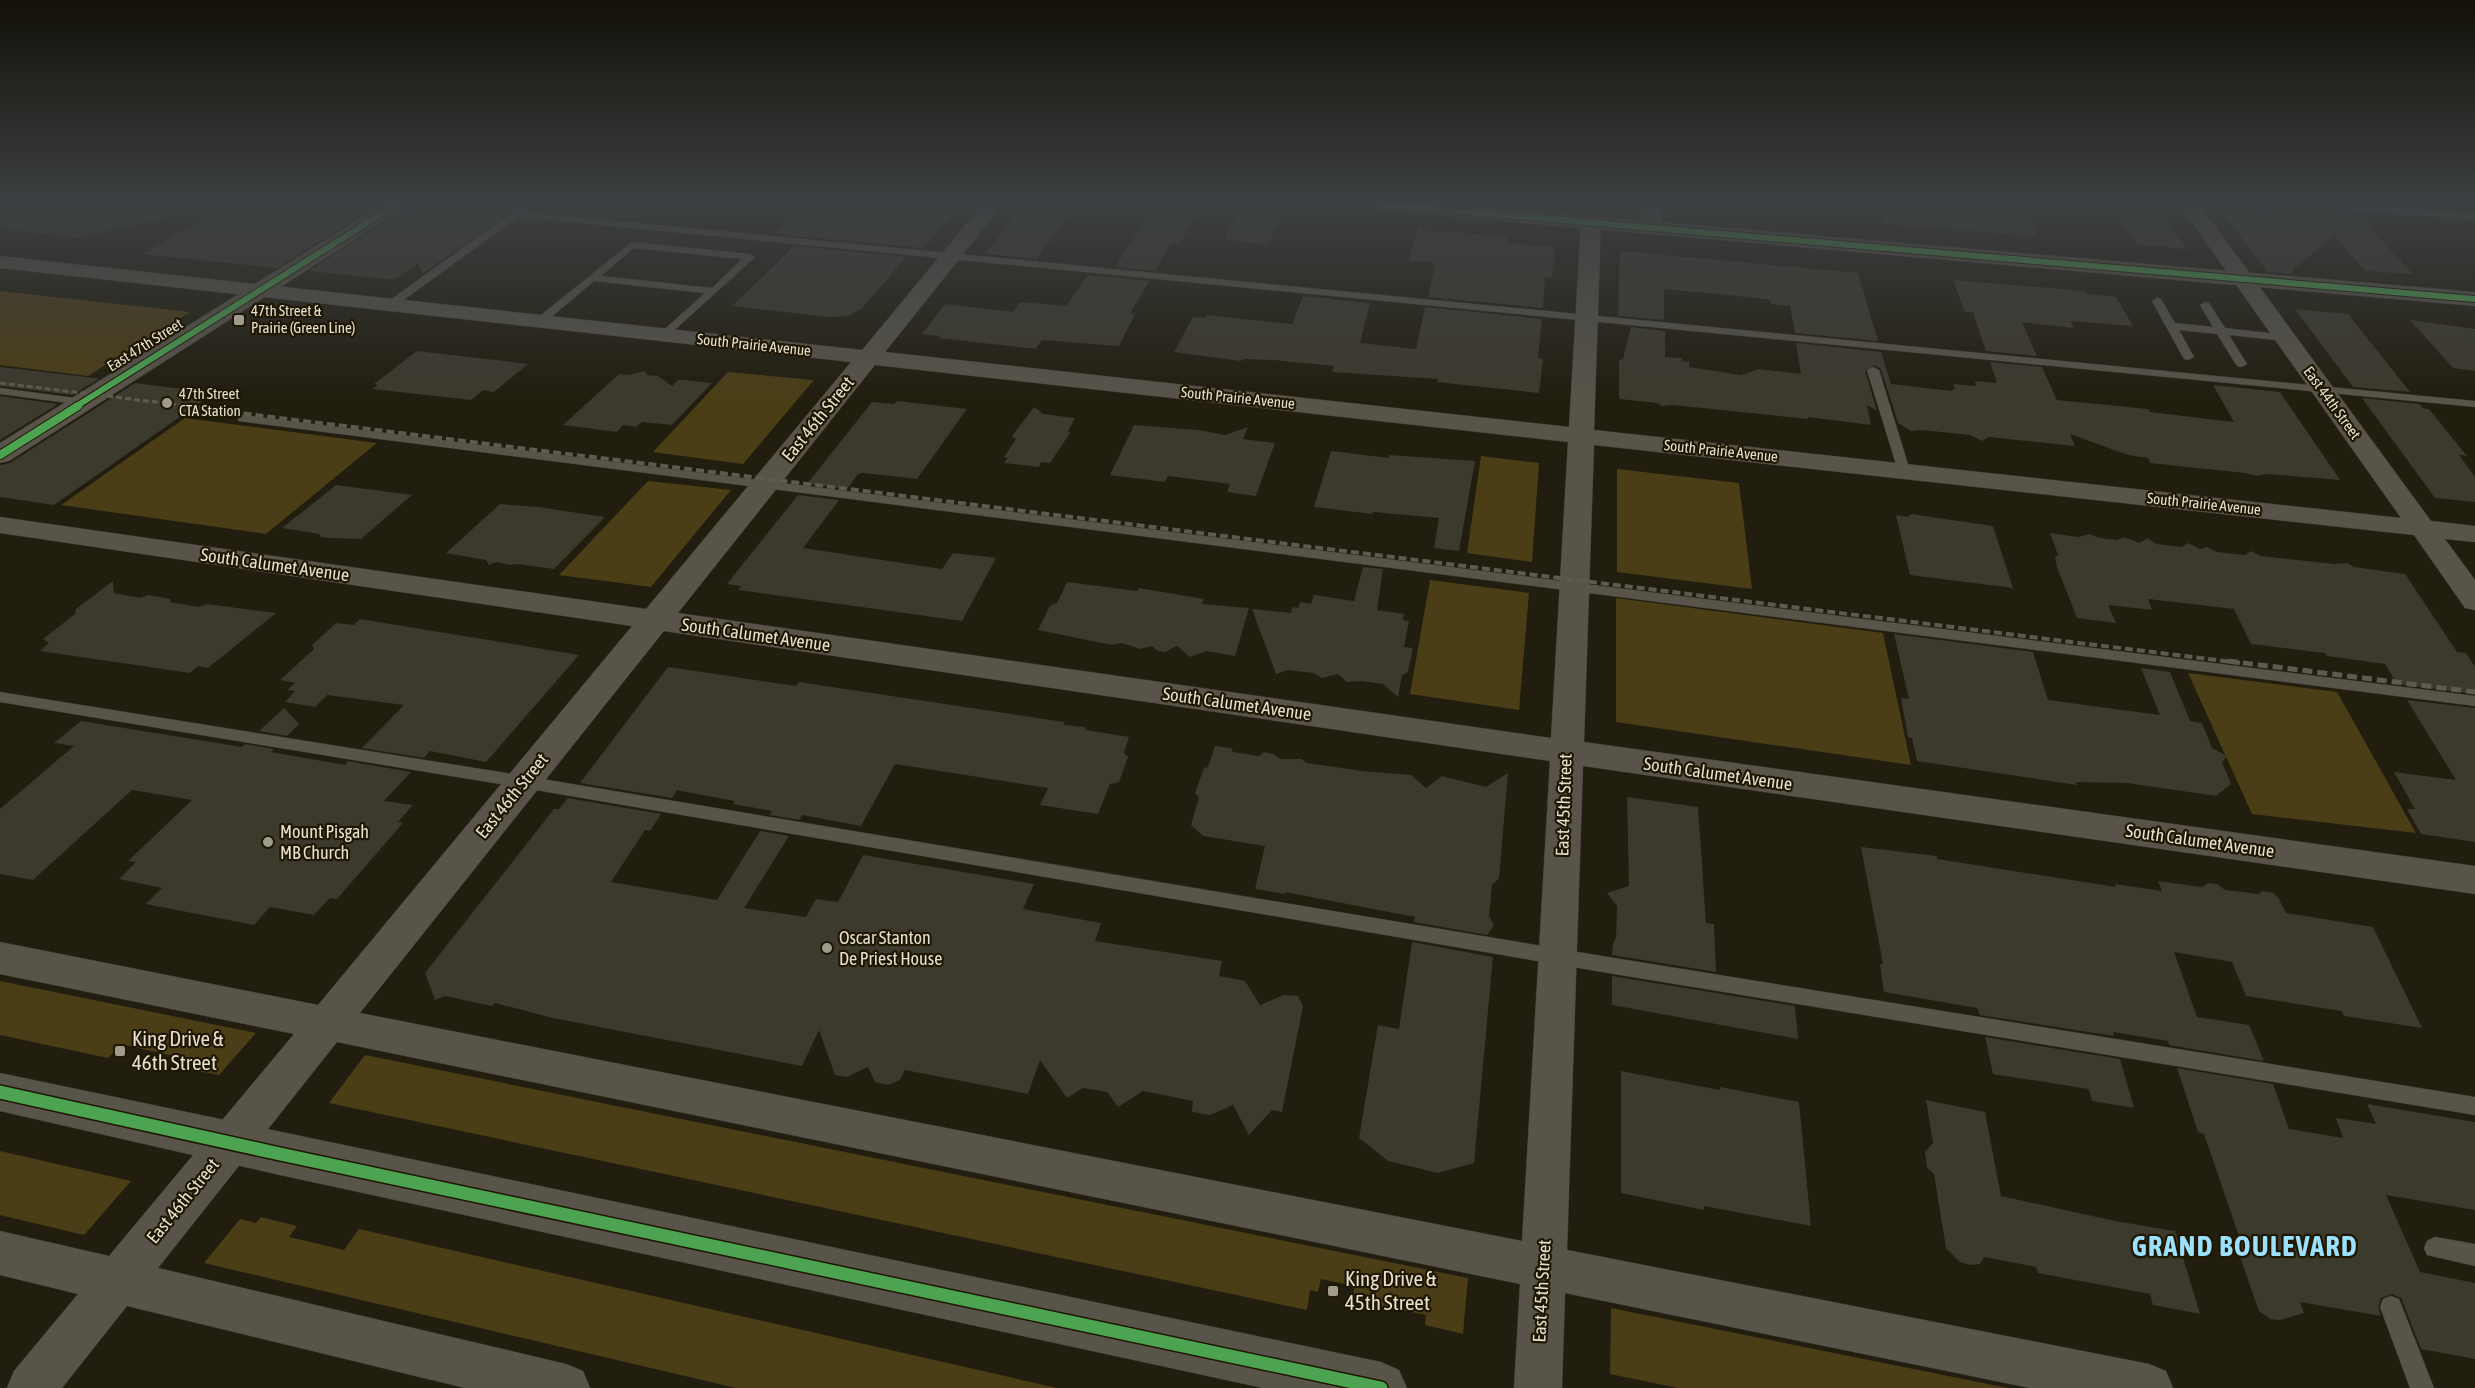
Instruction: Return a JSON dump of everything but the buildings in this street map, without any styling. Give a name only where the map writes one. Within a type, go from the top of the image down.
[{"type":"street","name":"South Prairie Avenue","points":[[61,269],[2475,534]]},
{"type":"street","name":"East 47th Street","points":[[0,455],[295,269]]},
{"type":"street","name":"East 46th Street","points":[[31,1388],[940,269]]},
{"type":"street","name":"East 45th Street","points":[[1538,1388],[1589,269]]},
{"type":"street","points":[[2125,269],[2475,300]]},
{"type":"street","name":"East 44th Street","points":[[2237,269],[2475,601]]},
{"type":"street","name":"South Calumet Avenue","points":[[0,525],[1567,752],[2475,880]]},
{"type":"street","points":[[0,958],[2149,1388]]},
{"type":"street","points":[[0,1092],[1381,1388]]},
{"type":"street","points":[[0,1253],[567,1388]]},
{"type":"lane","points":[[390,305],[440,269]]},
{"type":"lane","points":[[539,322],[604,269]]},
{"type":"lane","points":[[663,335],[738,269]]},
{"type":"lane","points":[[1079,269],[2475,404]]},
{"type":"lane","points":[[593,278],[714,291]]},
{"type":"lane","points":[[2157,301],[2188,357]]},
{"type":"lane","points":[[2205,304],[2241,364]]},
{"type":"lane","points":[[2171,326],[2286,338]]},
{"type":"lane","points":[[1873,370],[1904,471]]},
{"type":"lane","points":[[0,391],[83,402]]},
{"type":"lane","points":[[242,419],[2475,702]]},
{"type":"lane","points":[[0,697],[524,782],[1558,957],[2475,1106]]},
{"type":"lane","points":[[2435,1248],[2475,1256]]},
{"type":"lane","points":[[2391,1307],[2422,1388]]},
{"type":"shaded area","points":[[0,291],[190,312],[88,376],[0,365]]},
{"type":"shaded area","points":[[728,372],[814,380],[743,464],[653,452]]},
{"type":"shaded area","points":[[185,418],[377,443],[266,534],[61,505]]},
{"type":"shaded area","points":[[1481,456],[1539,463],[1532,562],[1467,553]]},
{"type":"shaded area","points":[[1617,469],[1739,483],[1752,589],[1617,572]]},
{"type":"shaded area","points":[[648,481],[731,490],[651,587],[559,575]]},
{"type":"shaded area","points":[[1430,580],[1529,593],[1519,710],[1410,694]]},
{"type":"shaded area","points":[[1616,598],[1883,633],[1911,765],[1616,722]]},
{"type":"shaded area","points":[[2188,673],[2337,692],[2416,833],[2252,814]]},
{"type":"shaded area","points":[[0,981],[256,1033],[219,1075],[192,1070],[199,1062],[121,1044],[108,1058],[0,1035]]},
{"type":"shaded area","points":[[365,1055],[1468,1278],[1463,1334],[1425,1325],[1426,1315],[1353,1300],[1354,1286],[1321,1279],[1318,1292],[1310,1290],[1307,1310],[329,1103]]},
{"type":"shaded area","points":[[0,1151],[131,1181],[84,1235],[0,1215]]},
{"type":"shaded area","points":[[261,1217],[297,1226],[289,1237],[344,1250],[359,1229],[1057,1388],[736,1388],[204,1263],[240,1219],[256,1223]]},
{"type":"shaded area","points":[[1611,1308],[2008,1388],[1678,1388],[1610,1374]]},
{"type":"railway","points":[[0,383],[196,407]]},
{"type":"railway","points":[[184,406],[2240,663]]},
{"type":"railway","points":[[2228,661],[2475,692]]},
{"type":"cycle path","points":[[0,455],[295,269]]},
{"type":"cycle path","points":[[2125,269],[2475,299]]},
{"type":"cycle path","points":[[0,1092],[280,1154],[1381,1388]]},
{"type":"place","name":"47th Street & Prairie (Green Line)","points":[[239,320]]},
{"type":"place","name":"47th Street CTA Station","points":[[167,403]]},
{"type":"place","name":"Mount Pisgah MB Church","points":[[268,842]]},
{"type":"place","name":"Oscar Stanton De Priest House","points":[[827,948]]},
{"type":"place","name":"King Drive & 46th Street","points":[[120,1051]]},
{"type":"place","name":"King Drive & 45th Street","points":[[1333,1291]]},
{"type":"district","name":"GRAND BOULEVARD","points":[[2245,1246]]}]
